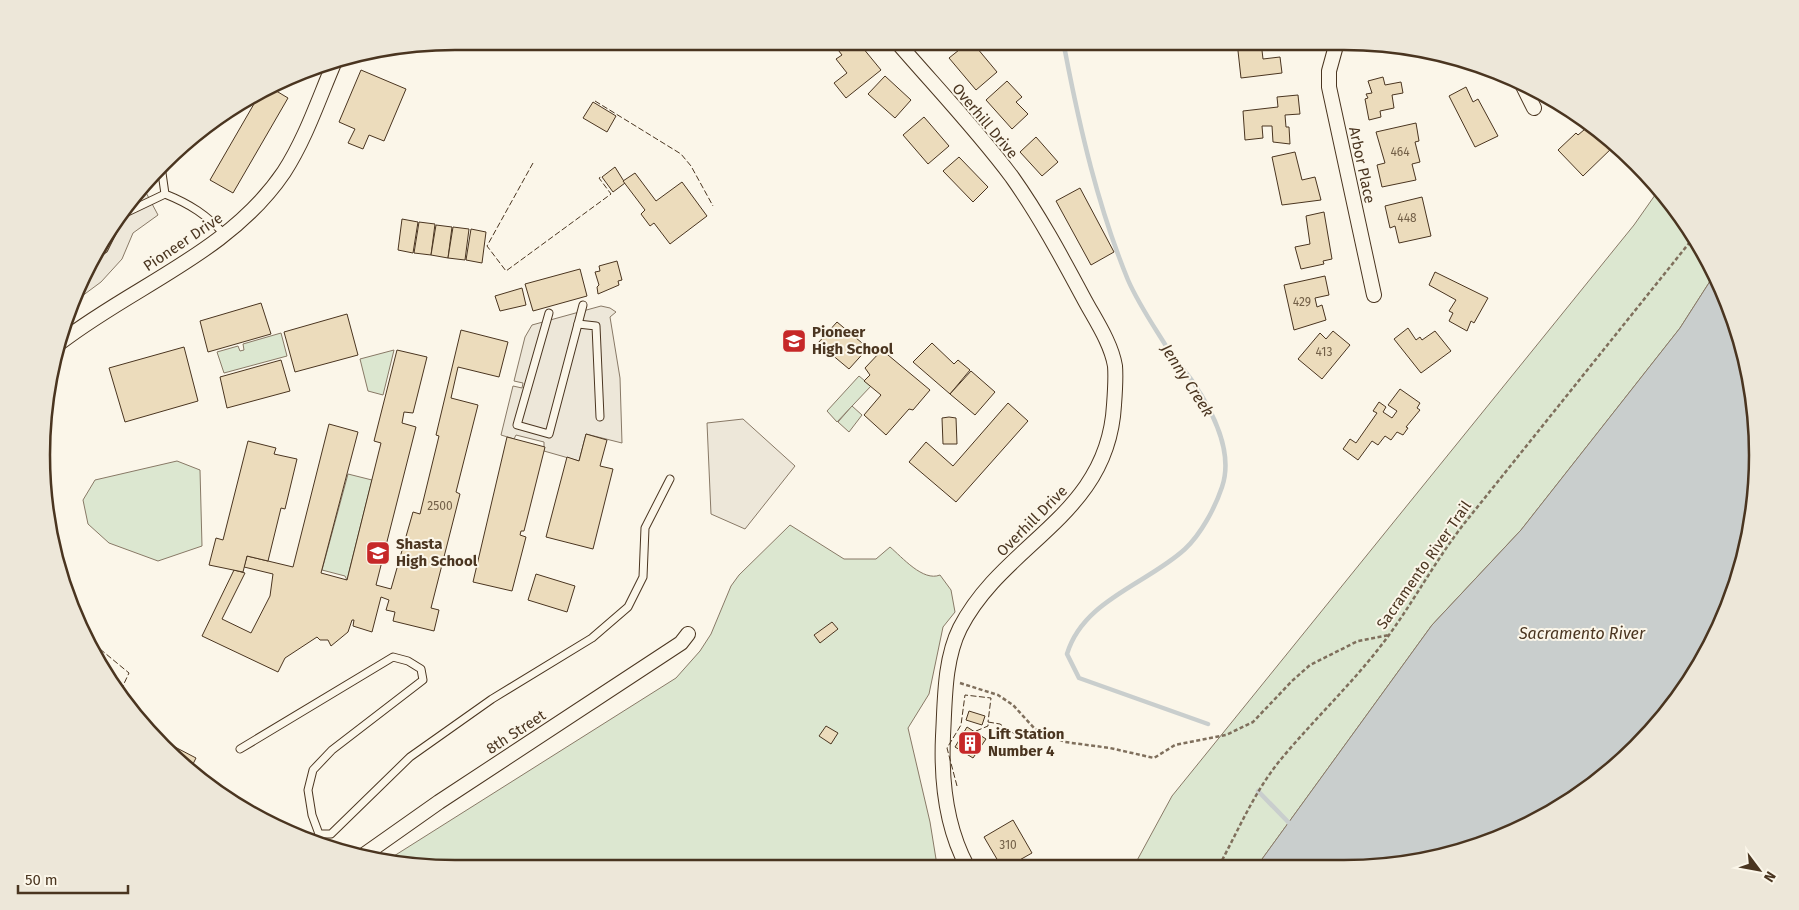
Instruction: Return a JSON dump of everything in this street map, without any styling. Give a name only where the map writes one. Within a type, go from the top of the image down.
[{"type":"street","name":"Overhill Drive","points":[[904,50],[1000,162],[1024,195],[1070,272],[1104,337],[1115,366],[1114,415],[1109,436],[1093,477],[1073,505],[998,577],[960,628],[953,646],[947,680],[942,748],[947,812],[957,845],[964,860]]},
{"type":"street","name":"Arbor Place","points":[[1336,50],[1329,72],[1329,87],[1374,295]]},
{"type":"street","name":"Pioneer Drive","points":[[68,337],[225,235],[254,210],[283,172],[303,136],[331,69]]},
{"type":"street","points":[[1527,94],[1534,108]]},
{"type":"street","name":"8th Street","points":[[370,851],[439,802],[681,643],[688,634]]},
{"type":"lane","points":[[162,176],[165,194]]},
{"type":"lane","points":[[133,209],[165,194],[190,204],[211,219],[225,235]]},
{"type":"lane","points":[[549,313],[517,426],[549,434],[583,305]]},
{"type":"lane","points":[[578,324],[596,326],[600,417]]},
{"type":"lane","points":[[240,749],[393,658],[408,661],[421,669],[423,680],[332,750],[313,770],[308,790],[312,815],[319,834],[331,834],[410,757],[492,699],[592,638],[628,607],[643,577],[645,528],[670,480]]},
{"type":"path","name":"Sacramento River Trail","points":[[1222,860],[1262,785],[1281,759],[1336,699],[1389,635],[1439,557],[1463,525],[1689,243]]},
{"type":"path","points":[[947,680],[998,695],[1013,705],[1035,728],[1065,742],[1110,748],[1154,758],[1175,744],[1226,735],[1253,722],[1292,680],[1310,665],[1358,641],[1389,635]]},
{"type":"green space","points":[[1655,196],[1681,230],[1710,282],[1680,328],[1521,530],[1432,625],[1261,860],[1137,860],[1172,796],[1634,225]]},
{"type":"green space","points":[[281,333],[287,356],[224,373],[217,352],[238,346],[240,351],[244,350],[243,344]]},
{"type":"green space","points":[[394,350],[383,395],[368,391],[360,359]]},
{"type":"green space","points":[[859,376],[871,386],[837,422],[827,411]]},
{"type":"green space","points":[[852,406],[862,415],[849,432],[838,422]]},
{"type":"green space","points":[[177,461],[200,470],[202,546],[158,561],[109,543],[88,524],[83,500],[95,480]]},
{"type":"green space","points":[[348,474],[372,480],[347,580],[345,576],[322,570]]},
{"type":"green space","points":[[790,525],[844,559],[876,559],[890,547],[920,572],[933,576],[940,575],[951,590],[955,612],[943,627],[929,694],[908,728],[937,860],[455,860],[395,856],[676,678],[700,651],[711,634],[731,586],[739,575]]},
{"type":"shaded area","points":[[146,193],[158,215],[133,233],[122,259],[101,282],[83,295],[104,252],[118,230]]},
{"type":"shaded area","points":[[601,306],[616,312],[610,317],[620,378],[622,443],[586,434],[579,461],[544,451],[544,442],[516,435],[514,439],[501,435],[513,386],[522,388],[523,383],[514,381],[525,337],[532,325]]},
{"type":"shaded area","points":[[743,419],[795,466],[745,529],[711,514],[707,423]]},
{"type":"water","name":"Sacramento River","points":[[1710,282],[1728,325],[1741,376],[1746,402],[1748,429],[1748,481],[1746,508],[1741,534],[1728,585],[1695,658],[1665,702],[1611,759],[1569,792],[1523,818],[1474,839],[1397,857],[1344,860],[1261,860],[1432,625],[1521,530],[1680,328]]},
{"type":"building","points":[[838,50],[865,50],[881,70],[846,98],[834,83],[847,73],[836,59],[842,55]]},
{"type":"building","points":[[959,50],[979,50],[997,72],[976,90],[949,58]]},
{"type":"building","points":[[1238,50],[1262,50],[1263,59],[1280,57],[1282,73],[1241,78]]},
{"type":"building","points":[[361,70],[406,89],[384,141],[369,135],[363,149],[348,143],[355,129],[339,122]]},
{"type":"building","points":[[885,76],[911,100],[895,118],[868,94]]},
{"type":"building","points":[[1383,77],[1385,85],[1401,82],[1403,93],[1392,95],[1394,108],[1380,111],[1381,117],[1369,120],[1365,99],[1368,98],[1366,94],[1372,93],[1368,81]]},
{"type":"building","points":[[1007,81],[1022,97],[1016,102],[1028,114],[1012,129],[986,100]]},
{"type":"building","points":[[1466,87],[1473,102],[1478,99],[1498,136],[1475,147],[1449,96]]},
{"type":"building","points":[[277,91],[288,98],[233,193],[210,180],[255,103]]},
{"type":"building","points":[[1298,95],[1300,114],[1285,115],[1286,127],[1289,127],[1290,144],[1273,142],[1272,126],[1262,126],[1263,138],[1245,140],[1243,111],[1278,107],[1277,97]]},
{"type":"building","points":[[593,102],[616,116],[607,132],[583,118]]},
{"type":"building","points":[[924,117],[949,146],[928,164],[903,135]]},
{"type":"building","points":[[1416,123],[1419,141],[1415,142],[1420,162],[1412,164],[1416,180],[1382,187],[1377,165],[1385,163],[1376,132]]},
{"type":"building","points":[[1585,129],[1610,150],[1583,176],[1558,150],[1576,133],[1578,135]]},
{"type":"building","points":[[1036,137],[1058,162],[1042,176],[1020,152]]},
{"type":"building","points":[[1295,152],[1302,180],[1315,177],[1321,200],[1282,205],[1272,157]]},
{"type":"building","points":[[959,157],[988,187],[973,202],[943,171]]},
{"type":"building","points":[[615,167],[625,183],[613,192],[602,177]]},
{"type":"building","points":[[635,173],[656,201],[682,182],[707,216],[670,244],[654,223],[650,226],[641,214],[645,210],[623,181]]},
{"type":"building","points":[[1080,188],[1114,252],[1091,265],[1056,201]]},
{"type":"building","points":[[1422,197],[1431,236],[1399,243],[1395,226],[1390,228],[1385,206]]},
{"type":"building","points":[[1324,212],[1332,259],[1323,261],[1324,264],[1301,269],[1295,247],[1310,244],[1306,216]]},
{"type":"building","points":[[402,219],[418,222],[413,253],[398,250]]},
{"type":"building","points":[[419,222],[435,224],[431,255],[414,253]]},
{"type":"building","points":[[436,225],[452,227],[448,258],[431,255]]},
{"type":"building","points":[[453,227],[469,229],[465,260],[448,258]]},
{"type":"building","points":[[471,229],[486,232],[482,263],[466,260]]},
{"type":"building","points":[[617,261],[622,280],[618,281],[619,285],[598,294],[597,287],[599,285],[595,272],[600,271],[599,266]]},
{"type":"building","points":[[580,269],[587,296],[533,311],[525,284]]},
{"type":"building","points":[[1435,272],[1488,298],[1474,323],[1471,321],[1467,331],[1449,321],[1453,313],[1449,311],[1456,300],[1429,285]]},
{"type":"building","points":[[1325,276],[1329,295],[1315,298],[1317,307],[1322,305],[1326,320],[1294,330],[1284,285]]},
{"type":"building","points":[[522,288],[526,305],[500,311],[495,296]]},
{"type":"building","points":[[261,303],[271,334],[208,352],[200,321]]},
{"type":"building","points":[[347,314],[358,355],[295,372],[284,332]]},
{"type":"building","points":[[837,322],[868,348],[849,369],[818,343]]},
{"type":"building","points":[[1408,328],[1416,340],[1420,337],[1422,340],[1435,331],[1451,351],[1421,373],[1394,339]]},
{"type":"building","points":[[461,330],[508,342],[499,377],[458,367],[451,398],[478,405],[456,492],[460,494],[431,608],[439,610],[434,631],[393,621],[395,612],[386,610],[389,600],[381,597],[372,632],[353,626],[354,620],[352,620],[348,632],[331,646],[328,640],[320,640],[317,637],[285,658],[278,672],[202,636],[234,570],[245,573],[222,619],[251,633],[270,596],[273,574],[244,567],[247,556],[293,567],[329,424],[358,432],[321,573],[347,580],[381,443],[374,441],[397,350],[427,357],[413,413],[404,412],[402,423],[416,427],[376,585],[391,589],[413,512],[420,514],[439,436],[436,435]]},
{"type":"building","points":[[1333,331],[1350,345],[1322,379],[1298,359],[1320,333],[1326,339]]},
{"type":"building","points":[[932,343],[954,364],[958,360],[970,370],[950,394],[913,362]]},
{"type":"building","points":[[184,347],[198,401],[125,422],[109,368]]},
{"type":"building","points":[[882,350],[930,390],[913,410],[909,409],[886,435],[864,415],[881,395],[864,381],[870,375],[865,368]]},
{"type":"building","points":[[281,360],[290,391],[227,408],[220,377]]},
{"type":"building","points":[[971,371],[995,392],[975,415],[950,394]]},
{"type":"building","points":[[1400,389],[1420,403],[1417,408],[1420,410],[1406,427],[1408,428],[1403,435],[1397,432],[1391,440],[1385,436],[1378,445],[1372,441],[1358,460],[1343,449],[1350,439],[1356,443],[1377,413],[1373,411],[1379,402],[1386,407],[1383,412],[1392,418],[1397,411],[1388,405]]},
{"type":"building","points":[[1008,403],[1028,421],[956,502],[909,462],[926,442],[953,466]]},
{"type":"building","points":[[942,418],[956,418],[957,444],[943,444]]},
{"type":"building","points":[[586,434],[607,440],[600,466],[613,469],[593,549],[546,537],[567,457],[579,461]]},
{"type":"building","points":[[507,437],[545,447],[524,531],[521,531],[520,535],[526,537],[512,591],[473,582]]},
{"type":"building","points":[[248,441],[276,448],[274,454],[297,459],[285,509],[281,508],[268,561],[247,556],[243,572],[209,565],[216,538],[223,540]]},
{"type":"building","points":[[536,574],[575,586],[567,612],[528,600]]},
{"type":"building","points":[[832,622],[838,629],[820,643],[814,635]]},
{"type":"building","points":[[969,711],[985,716],[982,725],[966,720]]},
{"type":"building","points":[[826,726],[838,733],[831,744],[819,736]]},
{"type":"building","name":"Lift Station Number 4","points":[[967,727],[986,739],[973,758],[955,747]]},
{"type":"building","points":[[176,747],[196,758],[193,763]]},
{"type":"building","points":[[1013,820],[1032,853],[1020,860],[997,860],[984,837]]},
{"type":"waterway","name":"Jenny Creek","points":[[1064,50],[1099,196],[1117,252],[1128,280],[1141,305],[1169,351],[1193,382],[1208,406],[1220,433],[1225,460],[1225,474],[1222,487],[1207,520],[1197,536],[1170,561],[1101,606],[1075,635],[1067,654],[1079,678],[1208,724]]},
{"type":"waterway","name":"Jenny Creek","points":[[1258,791],[1292,826]]},
{"type":"fence","points":[[595,101],[681,154],[691,166],[713,206]]},
{"type":"fence","points":[[533,163],[487,246],[506,271],[611,194],[599,178],[601,177]]},
{"type":"fence","points":[[100,649],[129,673],[123,686]]},
{"type":"fence","points":[[957,786],[947,748],[961,725],[965,695],[991,698],[988,722]]},
{"type":"fence","points":[[976,731],[988,726],[988,722],[1000,724],[1016,735],[1024,728],[1039,739]]},
{"type":"place","name":"Pioneer High School","points":[[794,341]]},
{"type":"place","name":"Shasta High School","points":[[378,553]]},
{"type":"place","name":"Lift Station Number 4","points":[[970,743]]}]
